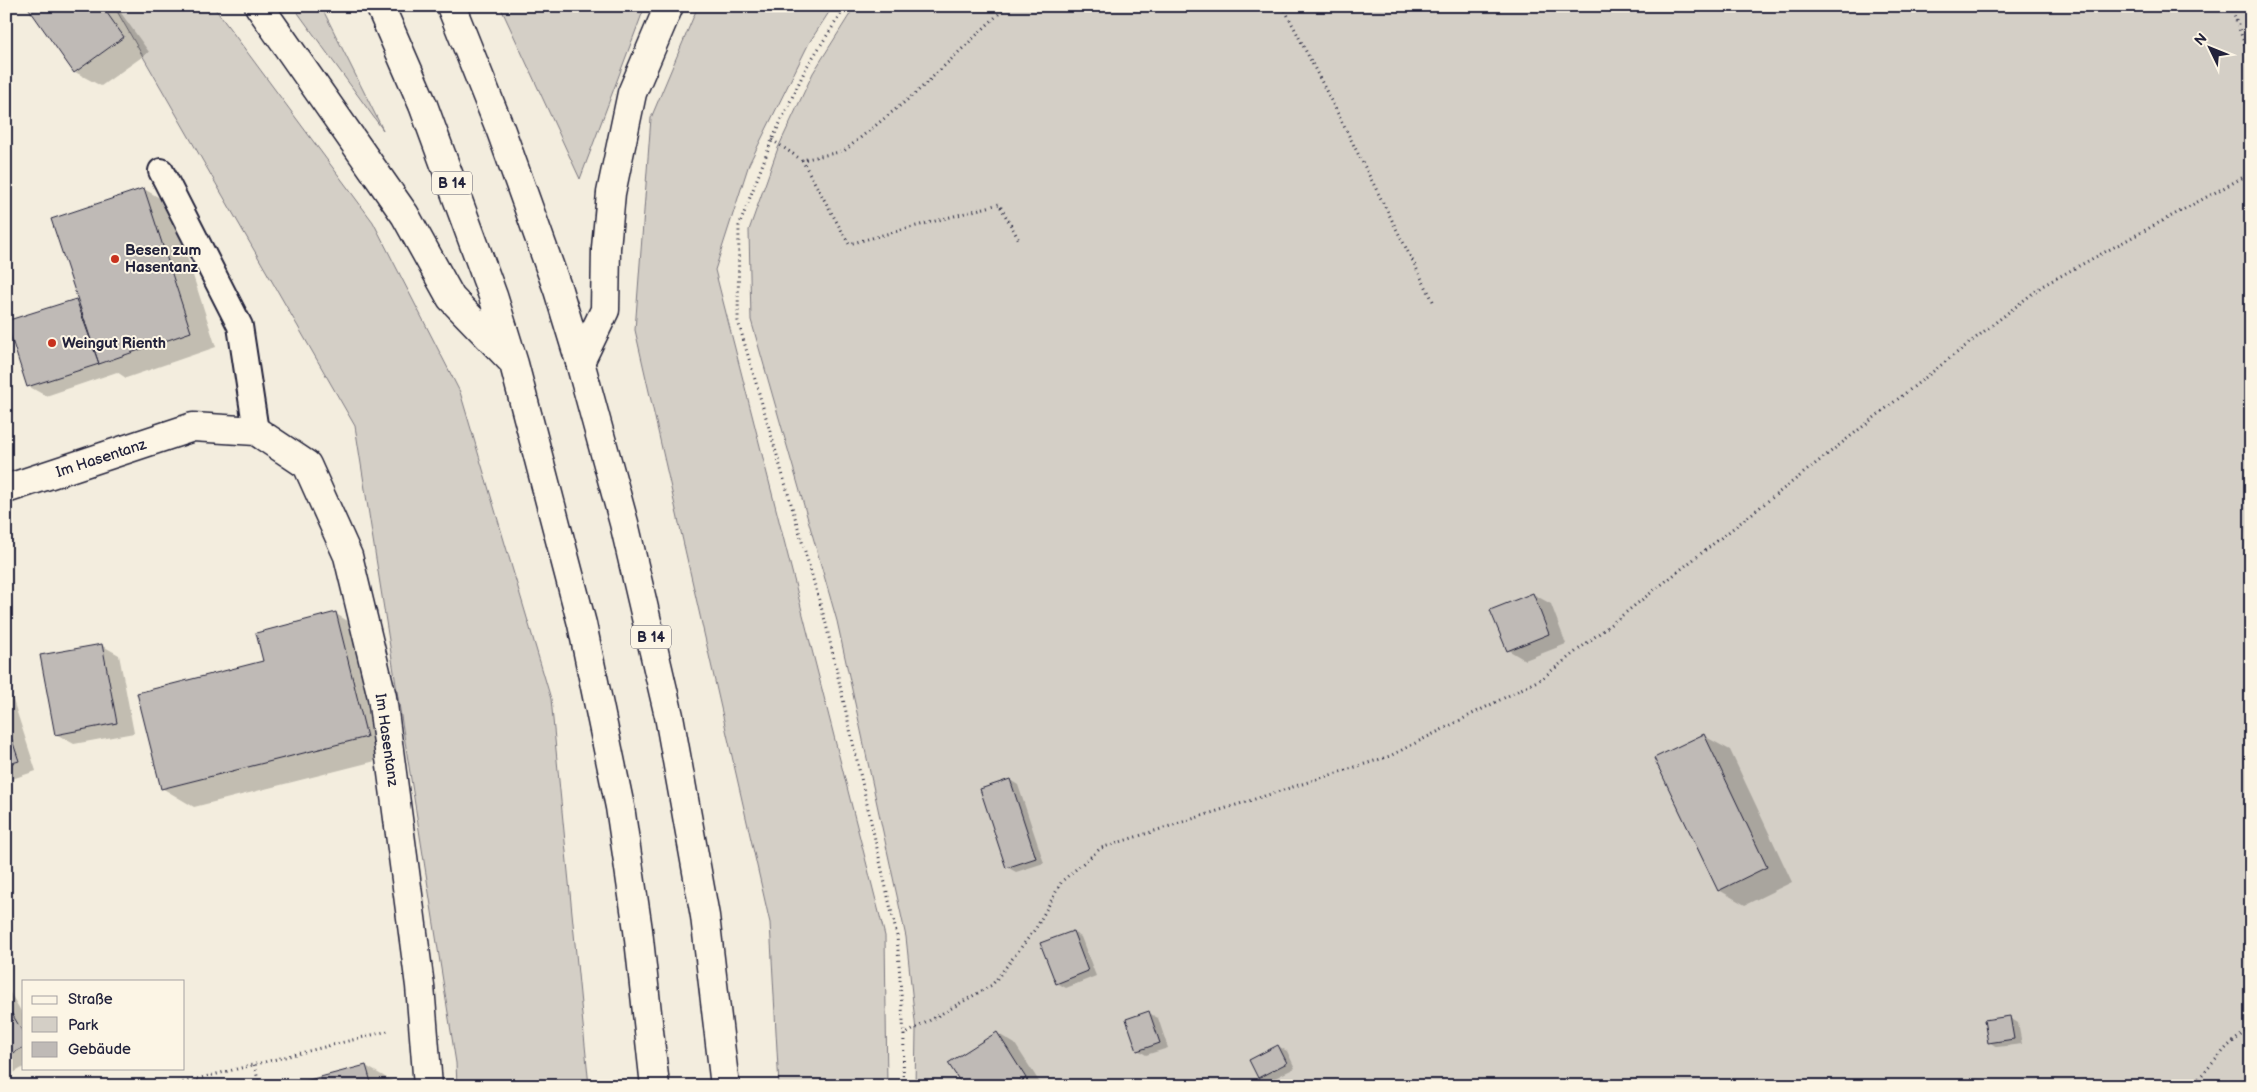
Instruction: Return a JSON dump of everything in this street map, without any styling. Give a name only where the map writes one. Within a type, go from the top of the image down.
[{"type":"main road","points":[[259,6],[405,215],[450,298],[514,364]]},
{"type":"main road","name":"B 14","points":[[380,6],[423,105],[493,296],[514,364],[582,624],[620,807],[638,930],[655,1086]]},
{"type":"main road","name":"B 14","points":[[451,6],[518,177],[558,290],[580,362],[624,523],[669,716],[705,916],[725,1086]]},
{"type":"main road","points":[[580,362],[605,310],[606,248],[611,193],[632,93],[669,6]]},
{"type":"main road","name":"Im Hasentanz","points":[[6,489],[193,427],[256,431],[307,465],[348,556],[382,697],[423,1022],[428,1086]]},
{"type":"lane","points":[[161,171],[240,326],[256,431]]},
{"type":"path","points":[[846,6],[806,68],[772,140],[739,226],[738,321],[826,624],[897,936],[904,1034],[903,1086]]},
{"type":"path","points":[[802,160],[844,151],[917,92],[1007,6]]},
{"type":"path","points":[[1283,6],[1434,303]]},
{"type":"path","points":[[2231,6],[2251,62]]},
{"type":"path","points":[[772,140],[802,160],[850,244],[1000,204],[1019,240]]},
{"type":"path","points":[[904,1034],[992,985],[1036,928],[1062,880],[1101,848],[1390,756],[1541,680],[2042,286],[2251,173]]},
{"type":"path","points":[[173,1085],[423,1022]]},
{"type":"path","points":[[2192,1086],[2228,1046],[2251,1027]]},
{"type":"path","points":[[254,1065],[260,1086]]},
{"type":"green space","points":[[114,6],[213,6],[373,222],[460,392],[551,699],[589,1086],[457,1086],[456,1063],[355,426]]},
{"type":"green space","points":[[293,6],[321,6],[383,130]]},
{"type":"green space","points":[[500,6],[645,6],[580,179]]},
{"type":"green space","points":[[698,6],[833,6],[809,43],[749,164],[715,270],[885,936],[887,1086],[779,1086],[770,923],[635,330],[651,118]]},
{"type":"green space","points":[[855,6],[2251,6],[2251,1086],[915,1086],[916,1031],[906,937],[837,621],[751,320],[749,230],[778,148],[813,73]]},
{"type":"building","points":[[27,6],[102,6],[124,37],[74,73]]},
{"type":"building","name":"Besen zum Hasentanz","points":[[144,188],[191,332],[99,364],[51,219]]},
{"type":"building","name":"Weingut Rienth","points":[[76,299],[99,364],[27,387],[6,321]]},
{"type":"building","points":[[1533,593],[1549,634],[1507,651],[1490,610]]},
{"type":"building","points":[[336,612],[367,737],[161,789],[137,693],[263,661],[256,633]]},
{"type":"building","points":[[102,644],[117,723],[55,735],[40,655]]},
{"type":"building","points":[[6,722],[19,761],[6,765]]},
{"type":"building","points":[[1704,734],[1767,867],[1718,891],[1654,758]]},
{"type":"building","points":[[1010,779],[1036,858],[1006,868],[980,789]]},
{"type":"building","points":[[1073,931],[1088,971],[1056,984],[1040,943]]},
{"type":"building","points":[[6,1004],[22,1031],[22,1048],[6,1057]]},
{"type":"building","points":[[1149,1011],[1160,1043],[1137,1051],[1126,1019]]},
{"type":"building","points":[[2010,1016],[2014,1039],[1988,1043],[1984,1020]]},
{"type":"building","points":[[997,1032],[1026,1078],[1014,1086],[963,1086],[948,1063]]},
{"type":"building","points":[[1278,1045],[1287,1063],[1258,1078],[1249,1060]]},
{"type":"building","points":[[366,1065],[372,1086],[286,1086]]},
{"type":"place","name":"Besen zum Hasentanz","points":[[115,259]]},
{"type":"place","name":"Weingut Rienth","points":[[52,343]]}]
